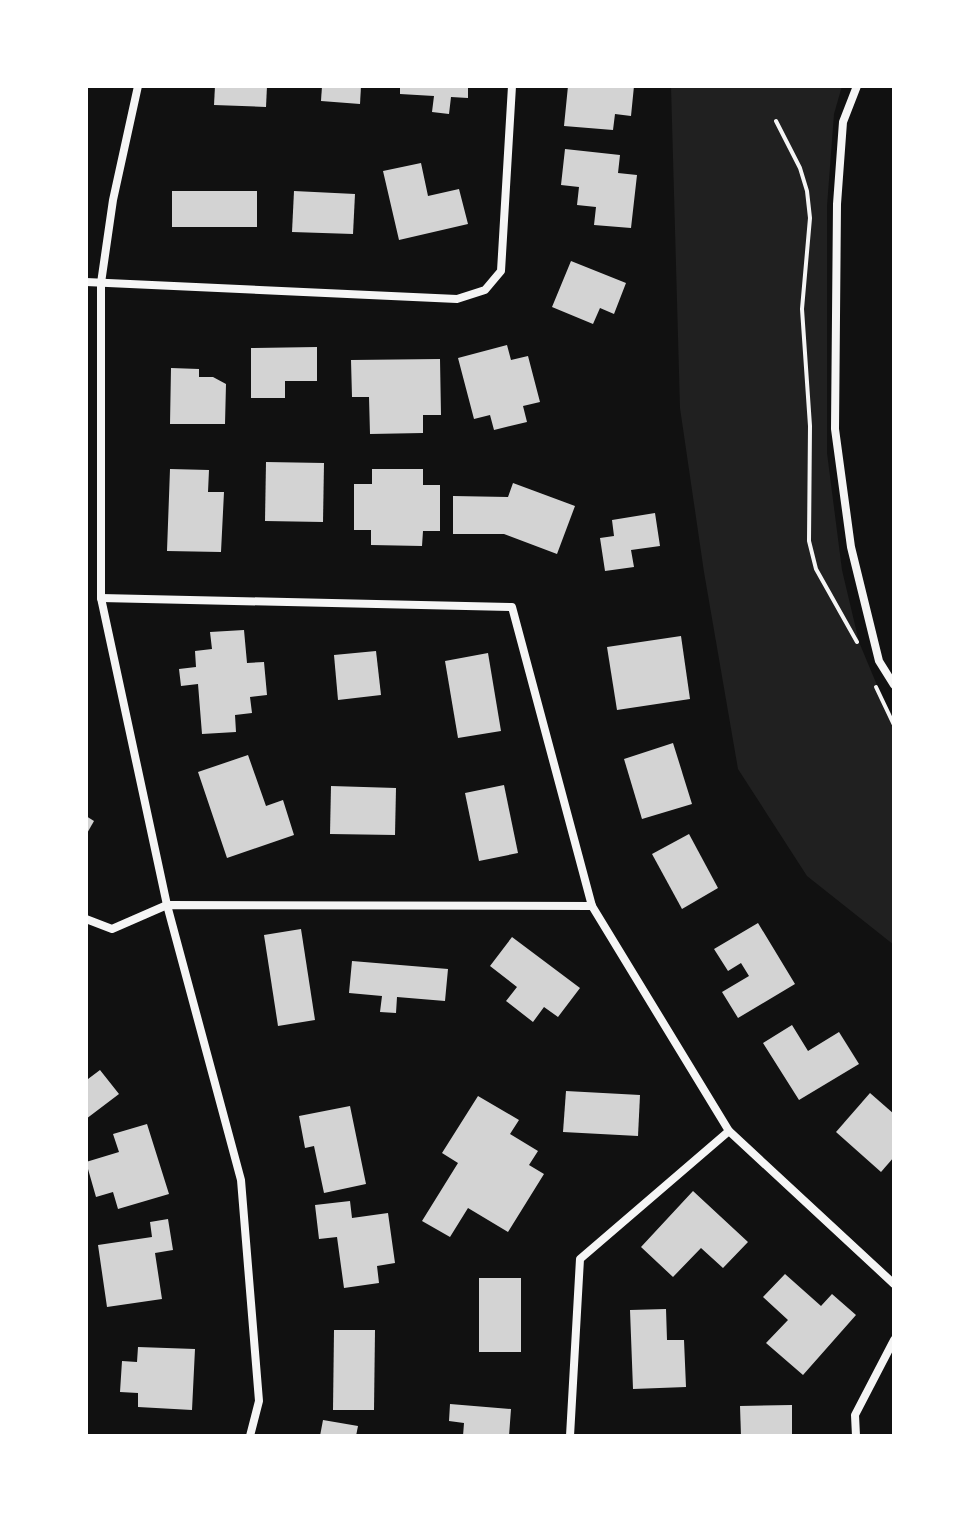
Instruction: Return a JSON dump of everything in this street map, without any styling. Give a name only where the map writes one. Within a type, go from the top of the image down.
[{"type":"street","points":[[138,86],[113,200],[101,283],[101,598],[167,905],[241,1180],[259,1401],[250,1436]]},
{"type":"street","points":[[86,282],[457,299],[485,290],[501,271],[512,86]]},
{"type":"street","points":[[857,86],[843,122],[837,204],[835,429],[851,547],[879,661],[894,685]]},
{"type":"street","points":[[101,598],[512,607],[592,906],[729,1131],[894,1284]]},
{"type":"street","points":[[86,919],[112,929],[167,905],[592,906]]},
{"type":"street","points":[[570,1436],[580,1259],[729,1131]]},
{"type":"street","points":[[856,1436],[855,1415],[894,1340]]},
{"type":"shaded area","points":[[671,86],[842,86],[834,114],[827,206],[827,453],[842,570],[859,642],[884,702],[894,717],[894,945],[807,876],[738,769],[680,408]]},
{"type":"building","points":[[215,86],[267,86],[266,107],[214,105]]},
{"type":"building","points":[[322,86],[361,86],[360,104],[321,101]]},
{"type":"building","points":[[400,86],[468,86],[468,98],[451,97],[449,114],[432,112],[434,96],[400,94]]},
{"type":"building","points":[[568,86],[634,86],[631,116],[615,114],[613,130],[564,126]]},
{"type":"building","points":[[565,149],[620,155],[618,173],[637,175],[631,228],[594,225],[596,207],[577,205],[579,187],[561,185]]},
{"type":"building","points":[[421,163],[428,196],[459,189],[468,224],[399,240],[383,171]]},
{"type":"building","points":[[172,191],[257,191],[257,227],[172,227]]},
{"type":"building","points":[[294,191],[355,194],[353,234],[292,232]]},
{"type":"building","points":[[571,261],[626,283],[614,314],[600,308],[593,324],[552,307]]},
{"type":"building","points":[[507,345],[511,360],[528,356],[540,402],[523,406],[527,422],[494,430],[490,415],[474,419],[458,358]]},
{"type":"building","points":[[317,347],[317,381],[285,381],[285,398],[251,398],[251,348]]},
{"type":"building","points":[[440,359],[441,415],[423,415],[423,433],[370,434],[369,397],[352,397],[351,360]]},
{"type":"building","points":[[171,368],[199,369],[199,377],[213,377],[226,384],[225,424],[170,424]]},
{"type":"building","points":[[266,462],[324,463],[323,522],[265,521]]},
{"type":"building","points":[[170,469],[209,470],[208,492],[224,492],[221,552],[167,551]]},
{"type":"building","points":[[372,469],[423,469],[423,485],[440,485],[440,531],[423,531],[422,546],[371,545],[371,530],[354,530],[354,484],[372,484]]},
{"type":"building","points":[[513,483],[575,506],[557,554],[504,534],[453,534],[453,496],[508,497]]},
{"type":"building","points":[[655,513],[660,546],[631,550],[634,567],[605,571],[600,538],[614,536],[612,520]]},
{"type":"building","points":[[244,630],[247,663],[264,662],[267,695],[250,697],[252,713],[235,715],[236,732],[202,734],[198,684],[181,686],[179,669],[196,667],[195,651],[212,649],[210,632]]},
{"type":"building","points":[[681,636],[690,699],[617,710],[607,647]]},
{"type":"building","points":[[376,651],[381,695],[338,700],[334,655]]},
{"type":"building","points":[[488,653],[501,731],[458,738],[445,661]]},
{"type":"building","points":[[673,743],[692,804],[642,819],[624,759]]},
{"type":"building","points":[[248,755],[266,806],[283,800],[294,835],[227,858],[198,772]]},
{"type":"building","points":[[504,785],[518,853],[479,861],[465,793]]},
{"type":"building","points":[[331,786],[396,788],[395,835],[330,834]]},
{"type":"building","points":[[86,816],[94,821],[86,835]]},
{"type":"building","points":[[689,834],[718,888],[682,909],[652,854]]},
{"type":"building","points":[[758,923],[795,984],[738,1018],[722,992],[749,976],[741,963],[728,971],[714,949]]},
{"type":"building","points":[[301,929],[315,1020],[278,1026],[264,935]]},
{"type":"building","points":[[512,937],[580,988],[558,1017],[544,1007],[533,1022],[506,1001],[517,987],[490,966]]},
{"type":"building","points":[[352,961],[448,969],[445,1001],[397,997],[396,1013],[380,1012],[382,996],[349,993]]},
{"type":"building","points":[[792,1025],[808,1051],[839,1032],[859,1064],[799,1100],[763,1043]]},
{"type":"building","points":[[100,1070],[119,1094],[86,1119],[86,1077],[88,1079]]},
{"type":"building","points":[[566,1091],[640,1095],[638,1136],[563,1132]]},
{"type":"building","points":[[870,1093],[894,1114],[894,1157],[881,1172],[836,1132]]},
{"type":"building","points":[[478,1096],[519,1120],[510,1134],[538,1151],[529,1165],[544,1174],[508,1232],[468,1208],[450,1237],[422,1221],[458,1163],[442,1153]]},
{"type":"building","points":[[350,1106],[366,1184],[324,1193],[314,1146],[305,1148],[299,1116]]},
{"type":"building","points":[[147,1124],[169,1194],[118,1209],[113,1192],[96,1197],[86,1162],[119,1152],[113,1134]]},
{"type":"building","points":[[693,1191],[748,1242],[723,1268],[701,1248],[673,1277],[641,1247]]},
{"type":"building","points":[[350,1201],[352,1218],[388,1213],[395,1263],[377,1266],[379,1283],[344,1288],[337,1237],[319,1239],[315,1205]]},
{"type":"building","points":[[168,1219],[173,1250],[155,1253],[162,1299],[107,1307],[98,1245],[152,1237],[150,1222]]},
{"type":"building","points":[[785,1274],[821,1306],[832,1294],[856,1315],[803,1375],[766,1343],[788,1320],[763,1297]]},
{"type":"building","points":[[479,1278],[521,1278],[521,1352],[479,1352]]},
{"type":"building","points":[[666,1309],[667,1340],[684,1340],[686,1387],[633,1389],[630,1310]]},
{"type":"building","points":[[334,1330],[375,1330],[374,1410],[333,1410]]},
{"type":"building","points":[[138,1347],[195,1349],[192,1410],[138,1407],[138,1393],[120,1392],[122,1361],[137,1362]]},
{"type":"building","points":[[450,1404],[511,1409],[509,1436],[463,1436],[464,1423],[449,1421]]},
{"type":"building","points":[[792,1405],[792,1436],[741,1436],[740,1406]]},
{"type":"building","points":[[323,1420],[358,1426],[356,1436],[320,1436]]}]
